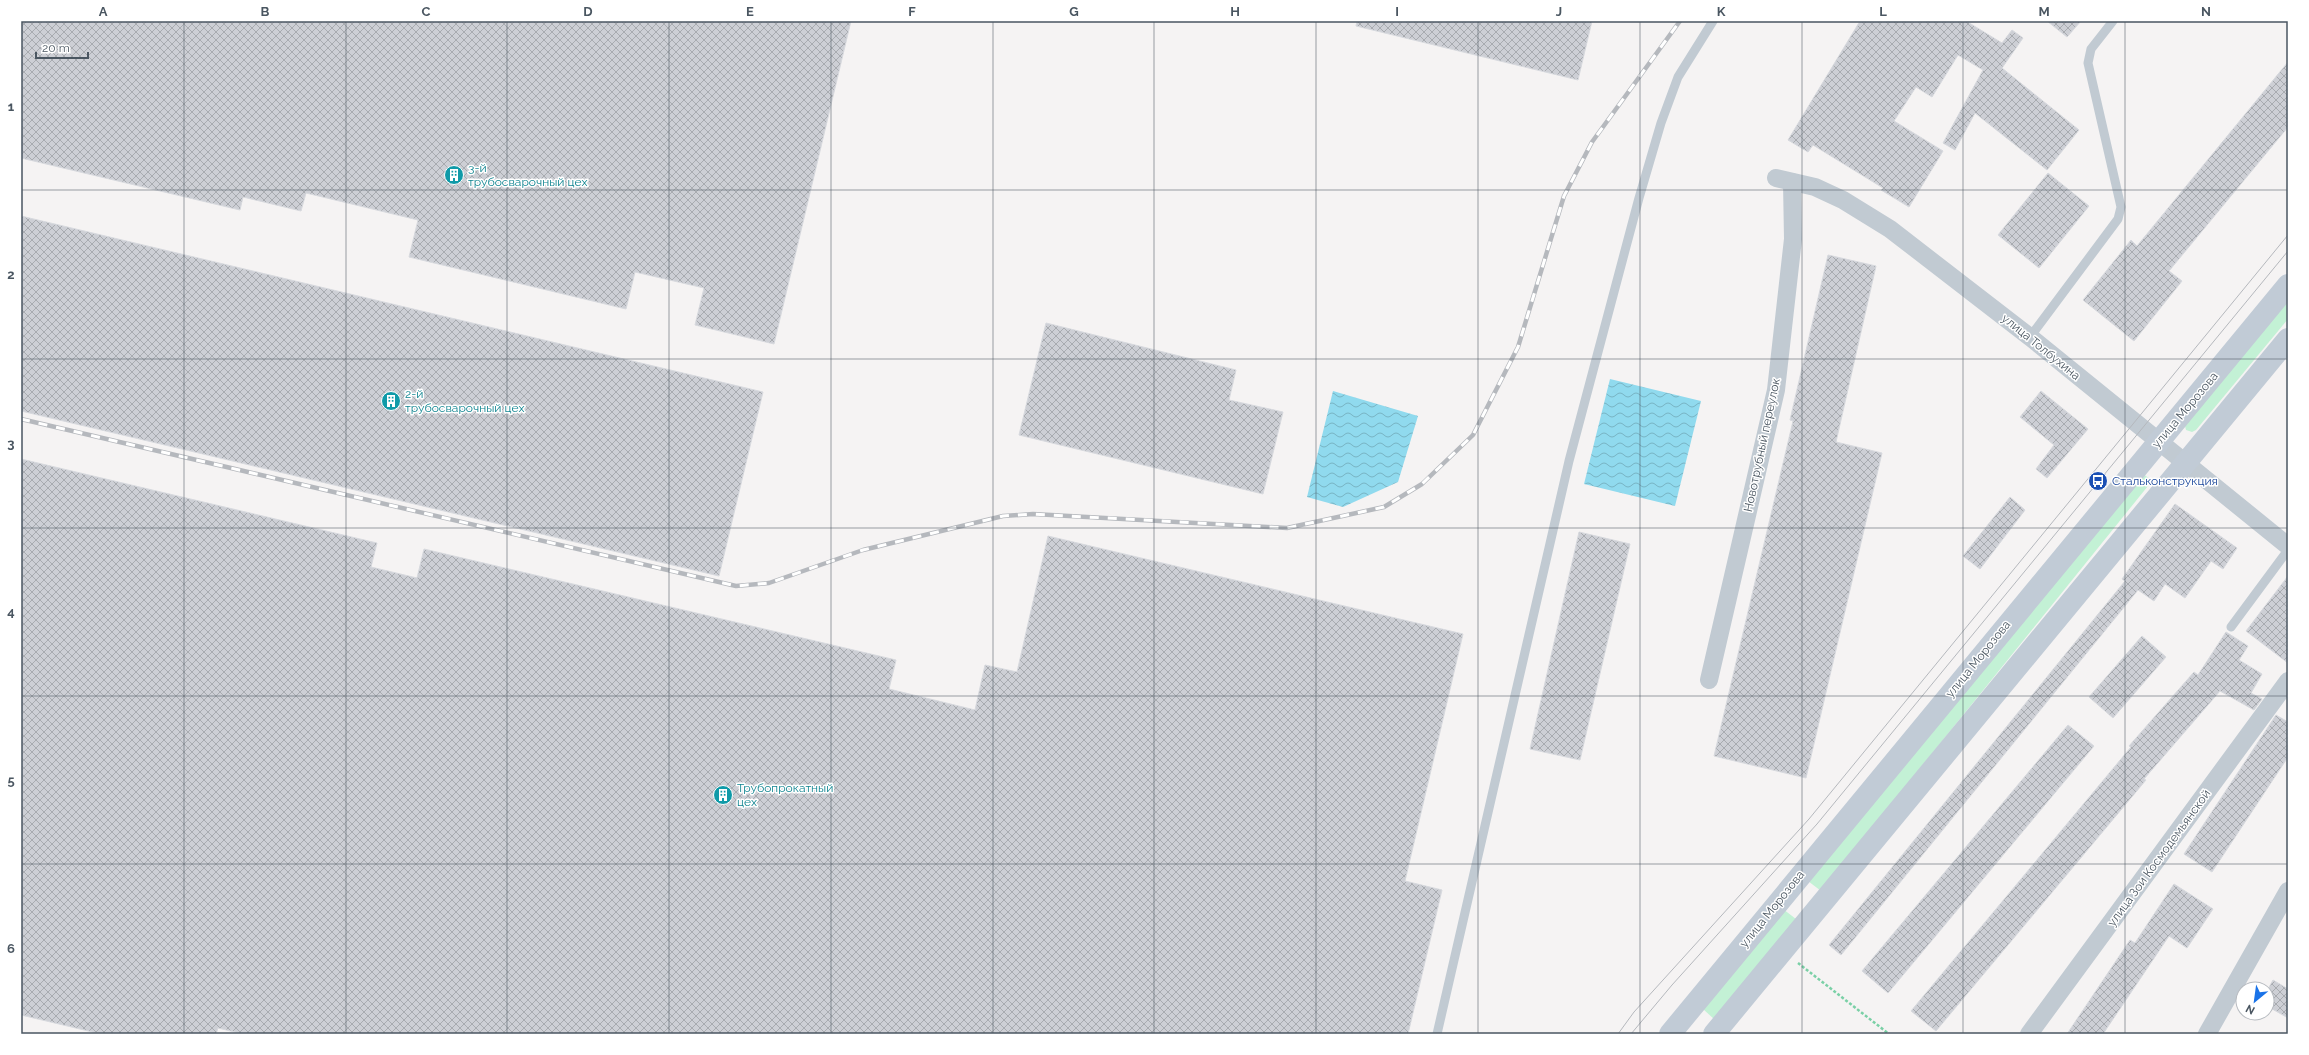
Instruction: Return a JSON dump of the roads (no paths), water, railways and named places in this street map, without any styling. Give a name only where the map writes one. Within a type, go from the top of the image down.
[{"type":"main road","name":"улица Морозова","points":[[1670,1034],[2288,286]]},
{"type":"main road","points":[[1714,1034],[2288,339]]},
{"type":"main road","points":[[1790,889],[1817,909]]},
{"type":"main road","points":[[1684,1016],[1708,1034]]},
{"type":"street","name":"улица Толбухина","points":[[1784,180],[1815,188],[1867,213],[2030,337],[2288,546]]},
{"type":"street","name":"Новотрубный переулок","points":[[1709,680],[1776,390],[1793,239],[1784,180]]},
{"type":"street","name":"улица Зои Космодемьянской","points":[[2029,1034],[2288,681]]},
{"type":"street","points":[[2207,1034],[2288,891]]},
{"type":"lane","points":[[1437,1034],[1569,461],[1639,198],[1670,96],[1686,61],[1713,21]]},
{"type":"lane","points":[[2030,337],[2118,219],[2121,208],[2088,64],[2091,49],[2114,21]]},
{"type":"lane","points":[[2231,627],[2288,550]]},
{"type":"water","points":[[1610,379],[1701,401],[1675,506],[1584,484]]},
{"type":"water","points":[[1333,391],[1418,416],[1398,482],[1343,507],[1307,497]]},
{"type":"tram line","points":[[1618,1034],[1634,1012],[1809,819],[2288,235]]},
{"type":"tram line","points":[[1631,1034],[1672,985],[1817,824],[2288,251]]},
{"type":"railway","points":[[21,419],[736,586],[769,583],[863,550],[1003,516],[1033,514],[1287,528],[1384,507],[1422,484],[1473,435],[1518,347],[1564,196],[1592,142],[1680,21]]},
{"type":"place","name":"3-й трубосварочный цех","points":[[454,175]]},
{"type":"place","name":"2-й трубосварочный цех","points":[[391,401]]},
{"type":"place","name":"Стальконструкция","points":[[2098,481]]},
{"type":"place","name":"Трубопрокатный цех","points":[[723,795]]}]
